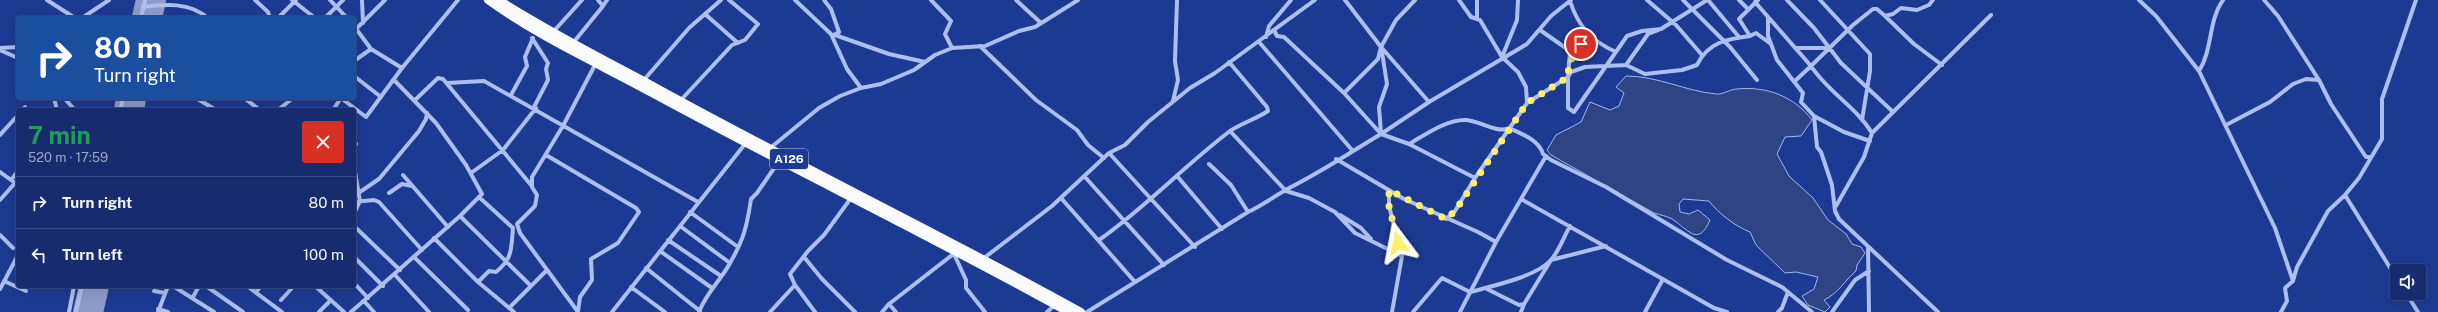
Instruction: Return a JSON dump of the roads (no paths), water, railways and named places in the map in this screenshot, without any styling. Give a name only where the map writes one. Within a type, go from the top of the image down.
[{"type":"highway","name":"A126","points":[[488,0],[534,34],[643,81],[769,149],[984,258],[1081,312]]},
{"type":"highway","name":"A126","points":[[499,0],[573,43],[598,61],[745,144],[1068,312]]},
{"type":"street","points":[[48,0],[72,16]]},
{"type":"street","points":[[85,16],[109,0]]},
{"type":"street","points":[[141,16],[145,0]]},
{"type":"street","points":[[255,0],[268,12],[269,16]]},
{"type":"street","points":[[330,0],[345,16]]},
{"type":"street","points":[[327,16],[343,0]]},
{"type":"street","points":[[362,0],[363,23]]},
{"type":"street","points":[[356,28],[385,0]]},
{"type":"street","points":[[356,109],[366,117],[402,68],[458,0]]},
{"type":"street","points":[[553,32],[582,0]]},
{"type":"street","points":[[598,0],[603,6]]},
{"type":"street","points":[[573,43],[607,0]]},
{"type":"street","points":[[643,81],[689,28],[720,0]]},
{"type":"street","points":[[679,101],[732,45],[746,40],[758,24],[729,0]]},
{"type":"street","points":[[795,0],[834,35],[889,54],[925,62]]},
{"type":"street","points":[[824,0],[835,20],[839,32],[834,35]]},
{"type":"street","points":[[931,0],[951,21],[945,34],[952,48]]},
{"type":"street","points":[[1016,0],[1041,23]]},
{"type":"street","points":[[769,149],[819,108],[840,96],[861,88],[881,84],[914,70],[935,55],[952,48],[980,46],[1041,23],[1078,0]]},
{"type":"street","points":[[1173,102],[1178,80],[1175,61],[1176,0]]},
{"type":"street","points":[[1266,37],[1269,26],[1291,0]]},
{"type":"street","points":[[984,258],[1061,198],[1109,153],[1124,145],[1148,122],[1173,102],[1266,37],[1315,0]]},
{"type":"street","points":[[1344,0],[1381,47],[1429,102]]},
{"type":"street","points":[[1344,93],[1378,59],[1381,47],[1399,15],[1415,0]]},
{"type":"street","points":[[1459,0],[1472,17],[1478,18]]},
{"type":"street","points":[[1477,0],[1478,18],[1491,36],[1502,57],[1518,72],[1526,87],[1527,103]]},
{"type":"street","points":[[1502,57],[1517,20],[1518,0]]},
{"type":"street","points":[[1087,312],[1248,212],[1330,166],[1336,159],[1381,134],[1429,102],[1502,57],[1527,44],[1552,16],[1571,0],[1577,20],[1586,33],[1616,52]]},
{"type":"street","points":[[1647,0],[1672,22],[1702,55]]},
{"type":"street","points":[[1683,0],[1723,40],[1756,80]]},
{"type":"street","points":[[1626,65],[1648,34],[1661,29],[1708,0],[1739,37]]},
{"type":"street","points":[[1739,0],[1748,9]]},
{"type":"street","points":[[1787,0],[1829,48],[1892,112]]},
{"type":"street","points":[[1820,0],[1870,54],[1870,71],[1862,120]]},
{"type":"street","points":[[1885,16],[1901,8],[1917,10],[1929,5],[1934,0]]},
{"type":"street","points":[[2139,0],[2156,16],[2199,71],[2275,228],[2293,281]]},
{"type":"street","points":[[2199,71],[2207,57],[2211,27],[2215,21],[2216,9],[2222,0]]},
{"type":"street","points":[[2264,0],[2278,16],[2319,80],[2331,104],[2358,146],[2366,157],[2371,157]]},
{"type":"street","points":[[2280,312],[2287,301],[2285,288],[2293,281],[2297,267],[2328,211],[2345,196],[2359,178],[2382,139],[2382,99],[2416,0]]},
{"type":"street","points":[[280,16],[295,1],[313,16]]},
{"type":"street","points":[[1750,36],[1739,19],[1756,1],[1811,66],[1817,76],[1862,120],[1872,133]]},
{"type":"street","points":[[143,7],[166,4],[186,6],[204,16]]},
{"type":"street","points":[[1795,81],[1848,31],[1873,9],[1877,8],[1914,44],[1942,65]]},
{"type":"street","points":[[705,14],[738,43]]},
{"type":"street","points":[[1836,206],[1864,157],[1872,133],[1942,65],[1990,15]]},
{"type":"street","points":[[1768,17],[1768,36],[1777,60],[1803,92],[1802,102],[1814,116],[1844,132],[1870,141]]},
{"type":"street","points":[[1540,30],[1570,51],[1568,108],[1574,112],[1584,101],[1605,65],[1627,36],[1642,31],[1661,29]]},
{"type":"street","points":[[356,30],[371,49],[402,68]]},
{"type":"street","points":[[1274,30],[1277,36],[1284,37],[1344,93],[1381,134],[1409,144],[1475,178]]},
{"type":"street","points":[[1569,63],[1586,33]]},
{"type":"street","points":[[1446,219],[1455,211],[1475,178],[1527,103],[1568,77],[1571,72],[1585,67],[1605,65],[1626,65],[1645,74],[1682,70],[1697,65],[1702,55],[1723,40],[1750,36],[1756,33],[1771,44]]},
{"type":"street","points":[[510,95],[527,66],[525,57],[534,34]]},
{"type":"street","points":[[471,173],[503,150],[535,108],[548,80],[546,69],[548,63],[534,34]]},
{"type":"street","points":[[834,35],[847,69],[861,88]]},
{"type":"street","points":[[1259,42],[1352,150]]},
{"type":"street","points":[[980,46],[1036,100],[1077,130],[1088,145],[1104,158]]},
{"type":"street","points":[[0,49],[16,47]]},
{"type":"street","points":[[1381,47],[1387,84],[1379,107],[1381,134]]},
{"type":"street","points":[[1796,48],[1829,48]]},
{"type":"street","points":[[0,49],[16,57]]},
{"type":"street","points":[[356,59],[371,49]]},
{"type":"street","points":[[532,187],[532,177],[564,124],[598,61]]},
{"type":"street","points":[[1099,240],[1124,220],[1136,213],[1143,204],[1152,200],[1177,176],[1230,131],[1268,110],[1229,62]]},
{"type":"street","points":[[356,78],[381,97]]},
{"type":"street","points":[[415,100],[438,78],[443,79],[532,187],[538,200],[535,206],[519,221],[517,227],[578,312]]},
{"type":"street","points":[[2226,125],[2270,102],[2293,84],[2306,79],[2319,80]]},
{"type":"street","points":[[351,312],[395,275],[434,238],[480,198],[481,190],[471,173],[427,112],[394,80]]},
{"type":"street","points":[[447,83],[484,81],[564,124],[698,202]]},
{"type":"street","points":[[66,100],[73,108]]},
{"type":"street","points":[[199,100],[213,108]]},
{"type":"street","points":[[247,100],[257,108]]},
{"type":"street","points":[[282,108],[290,100]]},
{"type":"street","points":[[344,100],[354,108]]},
{"type":"street","points":[[356,195],[379,179],[419,131],[426,119],[427,112]]},
{"type":"street","points":[[1814,116],[1817,147],[1821,152],[1832,185],[1836,206],[1835,211],[1839,219],[1938,312]]},
{"type":"street","points":[[0,135],[16,117]]},
{"type":"street","points":[[1409,144],[1452,122],[1465,120],[1502,129],[1509,128],[1536,142],[1546,156],[1606,187],[1713,252],[1788,292],[1812,312]]},
{"type":"street","points":[[1230,131],[1286,190],[1309,198],[1335,212],[1361,228],[1372,241]]},
{"type":"street","points":[[612,312],[745,144]]},
{"type":"street","points":[[1109,153],[1195,246]]},
{"type":"street","points":[[546,155],[636,208],[639,212],[618,243],[591,259],[592,280],[580,297],[578,312]]},
{"type":"street","points":[[1460,312],[1496,242],[1546,156]]},
{"type":"street","points":[[1336,159],[1389,190],[1496,242]]},
{"type":"street","points":[[646,268],[699,311],[712,288],[730,263],[747,228],[750,199],[757,193],[779,161]]},
{"type":"street","points":[[1209,164],[1231,185],[1248,212]]},
{"type":"street","points":[[0,172],[15,183],[0,200]]},
{"type":"street","points":[[356,210],[360,201],[357,174]]},
{"type":"street","points":[[403,175],[448,227]]},
{"type":"street","points":[[1085,176],[1164,265]]},
{"type":"street","points":[[1177,176],[1222,229]]},
{"type":"street","points":[[390,193],[402,184],[412,186]]},
{"type":"street","points":[[1389,190],[1389,206],[1402,256],[1392,312]]},
{"type":"street","points":[[2345,196],[2390,268]]},
{"type":"street","points":[[478,282],[489,271],[496,272],[507,262],[511,254],[512,226],[480,198]]},
{"type":"street","points":[[815,312],[795,285],[790,274],[824,236],[851,198]]},
{"type":"street","points":[[1061,198],[1134,282]]},
{"type":"street","points":[[1521,199],[1714,308],[1727,312]]},
{"type":"street","points":[[356,202],[374,200],[379,202],[422,250]]},
{"type":"street","points":[[690,212],[738,247]]},
{"type":"street","points":[[1335,212],[1355,233],[1402,256]]},
{"type":"street","points":[[460,216],[531,286]]},
{"type":"street","points":[[680,226],[730,263]]},
{"type":"street","points":[[1521,312],[1524,304],[1570,226]]},
{"type":"street","points":[[356,228],[400,270]]},
{"type":"street","points":[[0,235],[13,248]]},
{"type":"street","points":[[434,238],[478,282],[514,312]]},
{"type":"street","points":[[668,240],[721,276]]},
{"type":"street","points":[[1413,312],[1442,278],[1470,292],[1523,276],[1551,260],[1606,246]]},
{"type":"street","points":[[1868,247],[1869,312]]},
{"type":"street","points":[[660,251],[712,288]]},
{"type":"street","points":[[882,312],[889,304],[955,253],[966,280],[966,288],[985,312]]},
{"type":"street","points":[[414,257],[468,310]]},
{"type":"street","points":[[804,257],[822,279],[855,312]]},
{"type":"street","points":[[0,289],[16,259]]},
{"type":"street","points":[[356,259],[382,286]]},
{"type":"street","points":[[509,308],[547,270]]},
{"type":"street","points":[[1832,312],[1855,280],[1869,271]]},
{"type":"street","points":[[395,275],[429,312]]},
{"type":"street","points":[[1645,312],[1663,278]]},
{"type":"street","points":[[4,281],[16,286]]},
{"type":"street","points":[[770,312],[795,285]]},
{"type":"street","points":[[356,286],[374,312]]},
{"type":"street","points":[[631,287],[665,312]]},
{"type":"street","points":[[19,288],[26,291]]},
{"type":"street","points":[[69,312],[74,288]]},
{"type":"street","points":[[76,312],[82,288]]},
{"type":"street","points":[[167,288],[158,310],[168,312]]},
{"type":"street","points":[[177,288],[193,297],[214,312]]},
{"type":"street","points":[[193,297],[199,288]]},
{"type":"street","points":[[209,288],[243,312]]},
{"type":"street","points":[[250,288],[282,312]]},
{"type":"street","points":[[256,292],[259,288]]},
{"type":"street","points":[[281,300],[292,288]]},
{"type":"street","points":[[318,288],[344,312]]},
{"type":"street","points":[[1485,288],[1519,305],[1524,304]]},
{"type":"street","points":[[154,291],[165,293]]},
{"type":"street","points":[[1778,312],[1782,308],[1788,292]]},
{"type":"street","points":[[320,312],[331,300]]},
{"type":"street","points":[[2410,300],[2418,312]]},
{"type":"street","points":[[889,304],[896,312]]},
{"type":"street","points":[[1047,312],[1055,305]]},
{"type":"water","points":[[1626,76],[1649,78],[1693,90],[1716,94],[1748,88],[1769,91],[1779,94],[1797,105],[1812,120],[1801,136],[1785,137],[1777,154],[1789,176],[1813,198],[1828,220],[1846,234],[1852,244],[1861,247],[1865,253],[1857,265],[1856,271],[1838,290],[1824,300],[1830,307],[1825,312],[1808,305],[1802,296],[1814,289],[1818,277],[1796,272],[1785,273],[1756,245],[1750,232],[1728,219],[1709,201],[1683,199],[1679,204],[1680,212],[1689,214],[1698,210],[1710,220],[1706,228],[1701,233],[1697,235],[1692,234],[1672,219],[1654,213],[1551,155],[1547,150],[1556,135],[1581,122],[1590,102],[1610,110],[1619,106],[1624,93],[1616,87]]}]
